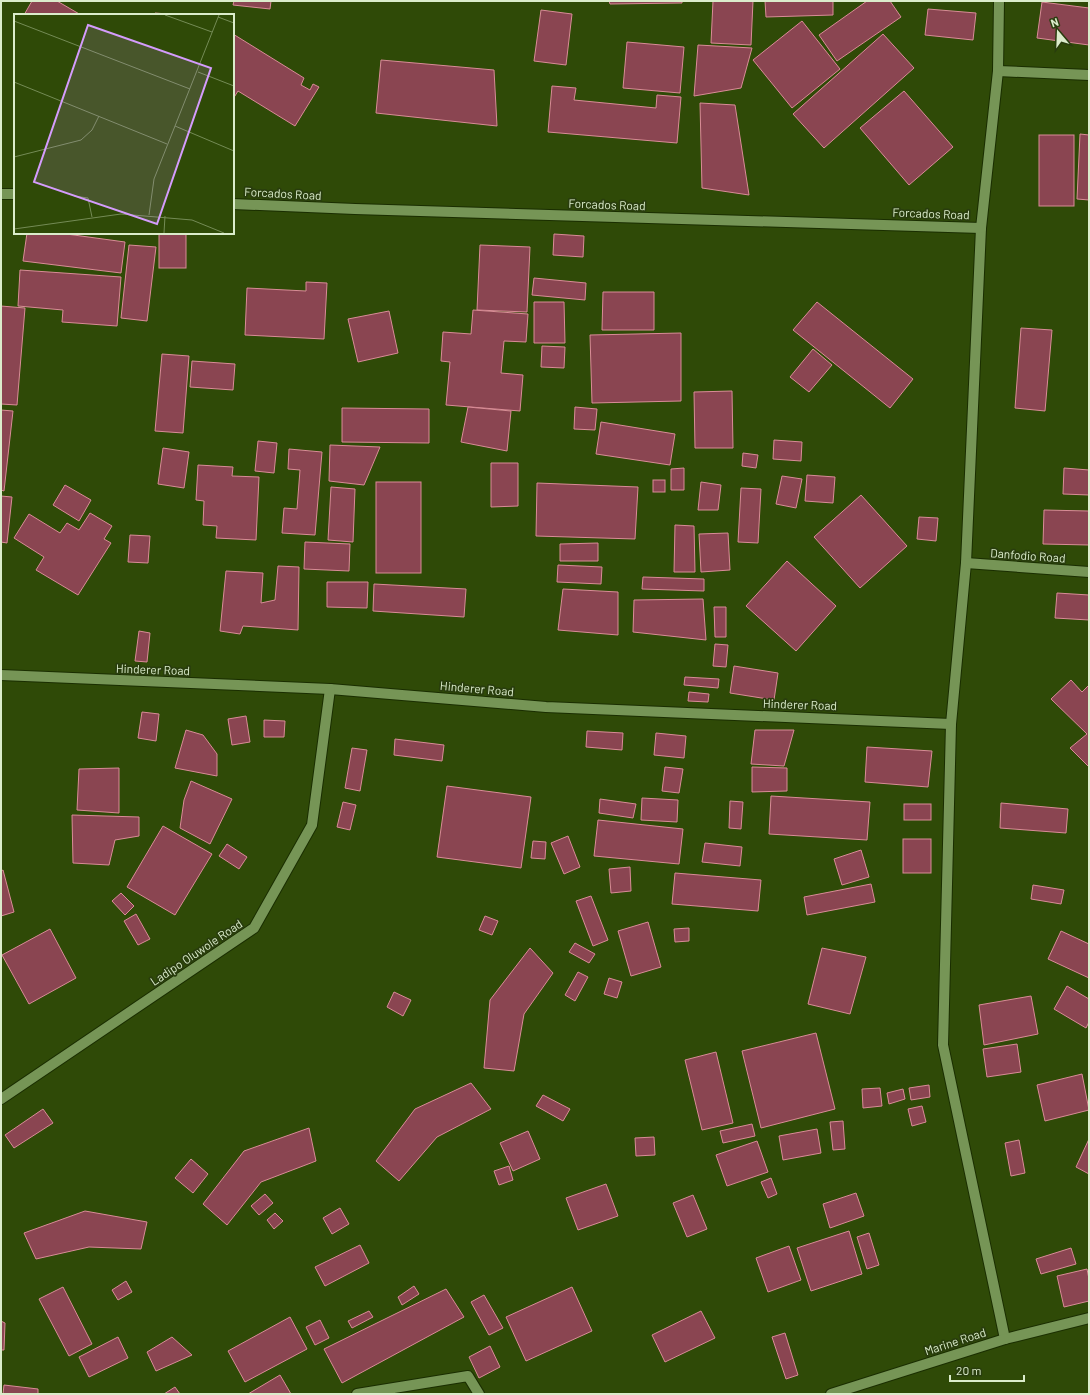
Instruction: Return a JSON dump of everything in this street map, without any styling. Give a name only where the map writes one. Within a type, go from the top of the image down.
[{"type":"street","points":[[999,1],[998,71],[980,228],[966,563],[951,724],[943,1045],[1005,1338]]},
{"type":"street","points":[[998,71],[1089,75]]},
{"type":"street","points":[[1,194],[14,194]]},
{"type":"street","name":"Forcados Road","points":[[234,204],[980,228]]},
{"type":"street","name":"Danfodio Road","points":[[966,563],[1089,572]]},
{"type":"street","name":"Hinderer Road","points":[[1,675],[330,689],[546,706],[951,724]]},
{"type":"street","name":"Ladipo Oluwole Road","points":[[1,1099],[254,928],[312,825],[330,689]]},
{"type":"street","name":"Marine Road","points":[[830,1394],[1005,1338],[1089,1318]]},
{"type":"street","points":[[357,1394],[468,1376],[479,1394]]},
{"type":"building","points":[[32,1],[57,1],[79,14],[25,14]]},
{"type":"building","points":[[234,1],[271,1],[270,9],[233,5]]},
{"type":"building","points":[[609,1],[682,1],[682,3],[610,4]]},
{"type":"building","points":[[713,1],[753,1],[751,45],[711,43]]},
{"type":"building","points":[[765,1],[833,1],[833,15],[766,17]]},
{"type":"building","points":[[867,1],[890,1],[901,17],[837,61],[819,35]]},
{"type":"building","points":[[1042,2],[1089,8],[1089,45],[1037,38]]},
{"type":"building","points":[[928,9],[976,13],[973,40],[925,35]]},
{"type":"building","points":[[541,10],[572,14],[566,65],[534,61]]},
{"type":"building","points":[[802,21],[840,69],[792,108],[753,60]]},
{"type":"building","points":[[883,34],[914,68],[824,148],[793,114]]},
{"type":"building","points":[[234,35],[304,78],[301,85],[310,90],[313,84],[319,87],[295,126],[238,91],[234,97]]},
{"type":"building","points":[[627,42],[684,47],[680,93],[623,88]]},
{"type":"building","points":[[698,45],[752,48],[741,88],[694,96]]},
{"type":"building","points":[[381,60],[494,70],[497,126],[376,113]]},
{"type":"building","points":[[552,86],[576,88],[574,100],[656,108],[657,95],[681,97],[677,143],[548,132]]},
{"type":"building","points":[[904,91],[953,147],[909,185],[860,128]]},
{"type":"building","points":[[700,103],[735,105],[749,195],[702,188]]},
{"type":"building","points":[[1080,134],[1089,135],[1089,200],[1077,199]]},
{"type":"building","points":[[1039,135],[1074,135],[1074,206],[1039,206]]},
{"type":"building","points":[[27,234],[66,234],[125,242],[121,273],[23,261]]},
{"type":"building","points":[[159,234],[186,234],[186,268],[159,268]]},
{"type":"building","points":[[554,234],[584,236],[583,257],[553,255]]},
{"type":"building","points":[[129,245],[156,247],[147,321],[121,318]]},
{"type":"building","points":[[480,245],[530,247],[527,312],[477,310]]},
{"type":"building","points":[[20,270],[121,277],[117,326],[62,322],[63,310],[18,306]]},
{"type":"building","points":[[534,278],[586,283],[585,300],[532,295]]},
{"type":"building","points":[[306,282],[327,283],[324,339],[245,335],[247,288],[306,291]]},
{"type":"building","points":[[603,292],[654,292],[654,330],[602,330]]},
{"type":"building","points":[[534,302],[564,302],[565,343],[534,343]]},
{"type":"building","points":[[817,302],[913,379],[890,408],[793,330]]},
{"type":"building","points":[[1,306],[25,308],[17,405],[1,404]]},
{"type":"building","points":[[473,310],[528,314],[526,342],[504,341],[501,373],[523,375],[520,411],[446,405],[450,362],[441,361],[443,332],[471,334]]},
{"type":"building","points":[[389,311],[398,353],[358,362],[348,319]]},
{"type":"building","points":[[1021,328],[1052,330],[1045,411],[1015,408]]},
{"type":"building","points":[[681,333],[681,401],[592,403],[590,335]]},
{"type":"building","points":[[542,346],[565,347],[564,368],[541,367]]},
{"type":"building","points":[[813,349],[832,365],[809,392],[790,377]]},
{"type":"building","points":[[162,354],[189,356],[183,433],[155,431]]},
{"type":"building","points":[[192,361],[235,364],[233,390],[190,387]]},
{"type":"building","points":[[732,391],[733,448],[695,448],[694,392]]},
{"type":"building","points":[[468,407],[511,411],[507,451],[461,442]]},
{"type":"building","points":[[575,407],[597,409],[595,430],[574,429]]},
{"type":"building","points":[[342,408],[429,409],[429,443],[342,442]]},
{"type":"building","points":[[1,410],[13,411],[4,491],[1,490]]},
{"type":"building","points":[[601,422],[675,434],[670,465],[596,454]]},
{"type":"building","points":[[774,440],[802,442],[801,461],[773,459]]},
{"type":"building","points":[[258,441],[277,443],[274,473],[255,471]]},
{"type":"building","points":[[330,445],[380,447],[364,485],[329,481]]},
{"type":"building","points":[[163,448],[189,452],[184,488],[158,484]]},
{"type":"building","points":[[289,449],[322,452],[315,535],[282,533],[284,508],[297,509],[300,470],[288,469]]},
{"type":"building","points":[[743,453],[758,455],[756,468],[742,466]]},
{"type":"building","points":[[491,463],[518,463],[518,506],[491,507]]},
{"type":"building","points":[[198,465],[233,467],[232,476],[259,477],[256,540],[216,538],[217,526],[203,525],[204,501],[196,500]]},
{"type":"building","points":[[684,468],[684,490],[671,490],[671,469]]},
{"type":"building","points":[[1064,468],[1089,470],[1089,495],[1063,494]]},
{"type":"building","points":[[807,475],[835,477],[833,503],[805,501]]},
{"type":"building","points":[[782,476],[802,479],[796,508],[776,504]]},
{"type":"building","points":[[653,480],[665,480],[665,492],[653,492]]},
{"type":"building","points":[[376,482],[421,482],[421,573],[376,573]]},
{"type":"building","points":[[701,482],[721,485],[718,510],[698,510]]},
{"type":"building","points":[[537,483],[638,487],[635,539],[536,536]]},
{"type":"building","points":[[65,485],[91,500],[79,521],[53,505]]},
{"type":"building","points":[[331,487],[355,489],[353,542],[328,540]]},
{"type":"building","points":[[741,488],[761,489],[758,543],[738,542]]},
{"type":"building","points":[[861,495],[907,546],[860,588],[814,537]]},
{"type":"building","points":[[1,496],[12,497],[7,543],[1,542]]},
{"type":"building","points":[[1044,510],[1089,511],[1089,545],[1043,544]]},
{"type":"building","points":[[90,513],[112,526],[104,539],[111,543],[78,595],[36,570],[44,557],[14,538],[29,514],[60,533],[67,523],[79,530]]},
{"type":"building","points":[[919,517],[938,518],[936,541],[917,539]]},
{"type":"building","points":[[675,525],[694,526],[695,572],[674,572]]},
{"type":"building","points":[[728,533],[730,570],[701,572],[699,534]]},
{"type":"building","points":[[130,535],[150,536],[148,563],[128,562]]},
{"type":"building","points":[[305,542],[350,544],[349,571],[304,569]]},
{"type":"building","points":[[598,543],[598,561],[560,561],[560,544]]},
{"type":"building","points":[[787,561],[836,606],[796,651],[746,606]]},
{"type":"building","points":[[558,565],[602,567],[601,584],[557,582]]},
{"type":"building","points":[[278,566],[299,567],[298,630],[243,626],[240,634],[220,631],[226,571],[263,573],[261,603],[275,600]]},
{"type":"building","points":[[643,577],[704,579],[704,591],[642,589]]},
{"type":"building","points":[[327,582],[368,582],[367,608],[327,607]]},
{"type":"building","points":[[374,584],[466,589],[464,617],[373,611]]},
{"type":"building","points":[[563,589],[618,592],[618,635],[558,630]]},
{"type":"building","points":[[1057,593],[1089,595],[1089,620],[1055,618]]},
{"type":"building","points":[[703,599],[706,640],[633,632],[634,600]]},
{"type":"building","points":[[714,607],[726,607],[726,637],[715,637]]},
{"type":"building","points":[[139,631],[150,633],[147,662],[135,661]]},
{"type":"building","points":[[715,644],[728,645],[726,667],[713,666]]},
{"type":"building","points":[[734,666],[778,673],[774,700],[730,693]]},
{"type":"building","points":[[685,677],[719,679],[718,688],[684,685]]},
{"type":"building","points":[[1071,680],[1082,692],[1089,685],[1089,767],[1070,748],[1087,734],[1051,699]]},
{"type":"building","points":[[689,692],[709,694],[708,702],[688,701]]},
{"type":"building","points":[[142,712],[159,714],[156,741],[138,738]]},
{"type":"building","points":[[246,716],[250,742],[232,745],[228,719]]},
{"type":"building","points":[[264,720],[285,721],[284,737],[264,737]]},
{"type":"building","points":[[186,730],[203,735],[217,754],[217,776],[175,768]]},
{"type":"building","points":[[755,730],[794,730],[784,766],[751,764]]},
{"type":"building","points":[[587,731],[623,733],[622,750],[586,747]]},
{"type":"building","points":[[656,733],[686,736],[684,758],[654,755]]},
{"type":"building","points":[[395,739],[444,745],[442,761],[394,755]]},
{"type":"building","points":[[867,747],[932,751],[928,787],[865,782]]},
{"type":"building","points":[[352,748],[367,750],[360,791],[345,788]]},
{"type":"building","points":[[665,767],[683,769],[679,793],[662,791]]},
{"type":"building","points":[[752,767],[787,768],[787,791],[752,792]]},
{"type":"building","points":[[119,768],[119,813],[77,810],[79,769]]},
{"type":"building","points":[[191,781],[232,799],[210,844],[180,828],[184,800]]},
{"type":"building","points":[[447,786],[531,797],[521,868],[437,857]]},
{"type":"building","points":[[771,796],[870,802],[867,840],[769,834]]},
{"type":"building","points":[[642,798],[678,800],[677,822],[641,820]]},
{"type":"building","points":[[600,799],[636,804],[633,818],[599,813]]},
{"type":"building","points":[[730,801],[743,802],[741,829],[729,828]]},
{"type":"building","points":[[343,802],[356,805],[350,830],[337,827]]},
{"type":"building","points":[[1001,803],[1068,809],[1066,833],[1000,828]]},
{"type":"building","points":[[904,804],[931,804],[931,820],[904,820]]},
{"type":"building","points":[[72,815],[139,817],[139,836],[115,840],[109,865],[73,863]]},
{"type":"building","points":[[598,820],[683,829],[679,864],[594,856]]},
{"type":"building","points":[[163,826],[212,854],[175,915],[127,887]]},
{"type":"building","points":[[568,836],[580,867],[564,874],[551,843]]},
{"type":"building","points":[[903,839],[931,839],[931,873],[903,873]]},
{"type":"building","points":[[533,841],[546,842],[545,859],[531,858]]},
{"type":"building","points":[[705,843],[742,847],[740,866],[702,862]]},
{"type":"building","points":[[227,844],[247,857],[239,869],[219,856]]},
{"type":"building","points":[[861,850],[869,877],[842,885],[834,859]]},
{"type":"building","points":[[630,867],[631,891],[611,893],[609,869]]},
{"type":"building","points":[[3,870],[14,912],[1,916],[1,871]]},
{"type":"building","points":[[675,873],[761,880],[758,911],[672,904]]},
{"type":"building","points":[[871,884],[875,902],[807,915],[804,897]]},
{"type":"building","points":[[1033,885],[1064,890],[1061,904],[1031,899]]},
{"type":"building","points":[[121,893],[134,906],[125,915],[112,901]]},
{"type":"building","points":[[591,896],[608,940],[593,946],[576,901]]},
{"type":"building","points":[[136,914],[150,939],[138,945],[124,921]]},
{"type":"building","points":[[485,916],[498,921],[492,935],[479,930]]},
{"type":"building","points":[[648,922],[661,967],[631,976],[618,931]]},
{"type":"building","points":[[689,928],[689,941],[675,942],[674,929]]},
{"type":"building","points":[[50,929],[76,978],[29,1004],[2,955]]},
{"type":"building","points":[[1061,931],[1089,944],[1089,978],[1048,959]]},
{"type":"building","points":[[575,943],[595,954],[589,963],[569,952]]},
{"type":"building","points":[[530,948],[553,973],[524,1014],[514,1071],[484,1068],[490,1000]]},
{"type":"building","points":[[822,948],[866,957],[850,1014],[808,1004]]},
{"type":"building","points":[[578,972],[588,977],[575,1001],[565,995]]},
{"type":"building","points":[[609,978],[622,982],[617,998],[604,994]]},
{"type":"building","points":[[1067,986],[1089,999],[1089,1022],[1086,1028],[1054,1009]]},
{"type":"building","points":[[394,992],[411,1000],[403,1016],[387,1007]]},
{"type":"building","points":[[1031,996],[1038,1034],[984,1045],[979,1005]]},
{"type":"building","points":[[816,1033],[835,1109],[761,1128],[742,1051]]},
{"type":"building","points":[[1017,1044],[1021,1072],[987,1077],[983,1049]]},
{"type":"building","points":[[716,1052],[733,1123],[702,1130],[685,1060]]},
{"type":"building","points":[[1082,1074],[1089,1110],[1045,1121],[1037,1085]]},
{"type":"building","points":[[471,1083],[491,1109],[437,1137],[399,1181],[376,1161],[415,1109]]},
{"type":"building","points":[[929,1085],[930,1097],[911,1100],[909,1088]]},
{"type":"building","points":[[880,1088],[882,1106],[863,1108],[862,1089]]},
{"type":"building","points":[[903,1089],[905,1099],[889,1104],[887,1093]]},
{"type":"building","points":[[543,1095],[570,1109],[563,1121],[536,1106]]},
{"type":"building","points":[[922,1106],[926,1122],[912,1126],[908,1109]]},
{"type":"building","points":[[43,1109],[53,1123],[14,1148],[5,1135]]},
{"type":"building","points":[[843,1121],[845,1149],[833,1150],[830,1122]]},
{"type":"building","points":[[752,1124],[755,1136],[723,1143],[720,1131]]},
{"type":"building","points":[[309,1128],[316,1161],[261,1182],[227,1225],[203,1204],[244,1151]]},
{"type":"building","points":[[817,1129],[821,1153],[783,1160],[779,1136]]},
{"type":"building","points":[[528,1131],[540,1159],[513,1171],[500,1143]]},
{"type":"building","points":[[654,1137],[655,1155],[636,1156],[635,1138]]},
{"type":"building","points":[[1089,1139],[1089,1174],[1076,1167]]},
{"type":"building","points":[[1019,1140],[1025,1173],[1011,1176],[1005,1143]]},
{"type":"building","points":[[757,1141],[768,1172],[727,1186],[716,1155]]},
{"type":"building","points":[[191,1159],[208,1174],[193,1193],[175,1178]]},
{"type":"building","points":[[509,1166],[513,1180],[499,1185],[494,1171]]},
{"type":"building","points":[[771,1178],[777,1194],[768,1198],[761,1182]]},
{"type":"building","points":[[606,1184],[618,1216],[578,1230],[566,1198]]},
{"type":"building","points":[[856,1193],[864,1216],[830,1228],[823,1204]]},
{"type":"building","points":[[265,1194],[273,1203],[259,1215],[251,1206]]},
{"type":"building","points":[[693,1195],[707,1229],[687,1237],[673,1203]]},
{"type":"building","points":[[340,1208],[349,1224],[332,1234],[323,1218]]},
{"type":"building","points":[[85,1211],[147,1222],[141,1249],[89,1247],[36,1259],[24,1233]]},
{"type":"building","points":[[275,1213],[283,1221],[274,1229],[267,1220]]},
{"type":"building","points":[[849,1231],[862,1274],[811,1291],[797,1248]]},
{"type":"building","points":[[869,1233],[879,1265],[867,1269],[857,1237]]},
{"type":"building","points":[[360,1245],[369,1263],[325,1286],[315,1267]]},
{"type":"building","points":[[789,1246],[801,1280],[768,1292],[756,1258]]},
{"type":"building","points":[[1071,1248],[1076,1264],[1041,1274],[1036,1259]]},
{"type":"building","points":[[1087,1269],[1089,1279],[1089,1301],[1064,1307],[1057,1276]]},
{"type":"building","points":[[126,1281],[132,1292],[118,1300],[112,1290]]},
{"type":"building","points":[[414,1286],[419,1294],[402,1305],[398,1297]]},
{"type":"building","points":[[63,1287],[92,1344],[69,1356],[39,1299]]},
{"type":"building","points":[[572,1287],[592,1331],[526,1361],[506,1317]]},
{"type":"building","points":[[446,1289],[464,1317],[342,1383],[324,1349]]},
{"type":"building","points":[[484,1295],[503,1328],[489,1335],[471,1302]]},
{"type":"building","points":[[369,1311],[373,1317],[352,1328],[348,1321]]},
{"type":"building","points":[[701,1311],[715,1338],[665,1362],[652,1335]]},
{"type":"building","points":[[290,1317],[307,1349],[245,1382],[228,1351]]},
{"type":"building","points":[[320,1320],[329,1338],[315,1345],[306,1327]]},
{"type":"building","points":[[1,1321],[5,1323],[4,1350],[1,1350]]},
{"type":"building","points":[[785,1333],[798,1375],[786,1379],[772,1337]]},
{"type":"building","points":[[118,1337],[128,1358],[89,1377],[79,1357]]},
{"type":"building","points":[[172,1337],[192,1355],[156,1371],[147,1352]]},
{"type":"building","points":[[490,1346],[500,1367],[479,1378],[469,1357]]},
{"type":"building","points":[[280,1375],[291,1394],[248,1394]]},
{"type":"building","points":[[4,1385],[38,1389],[38,1394],[3,1394]]},
{"type":"building","points":[[175,1387],[180,1394],[164,1394]]}]
